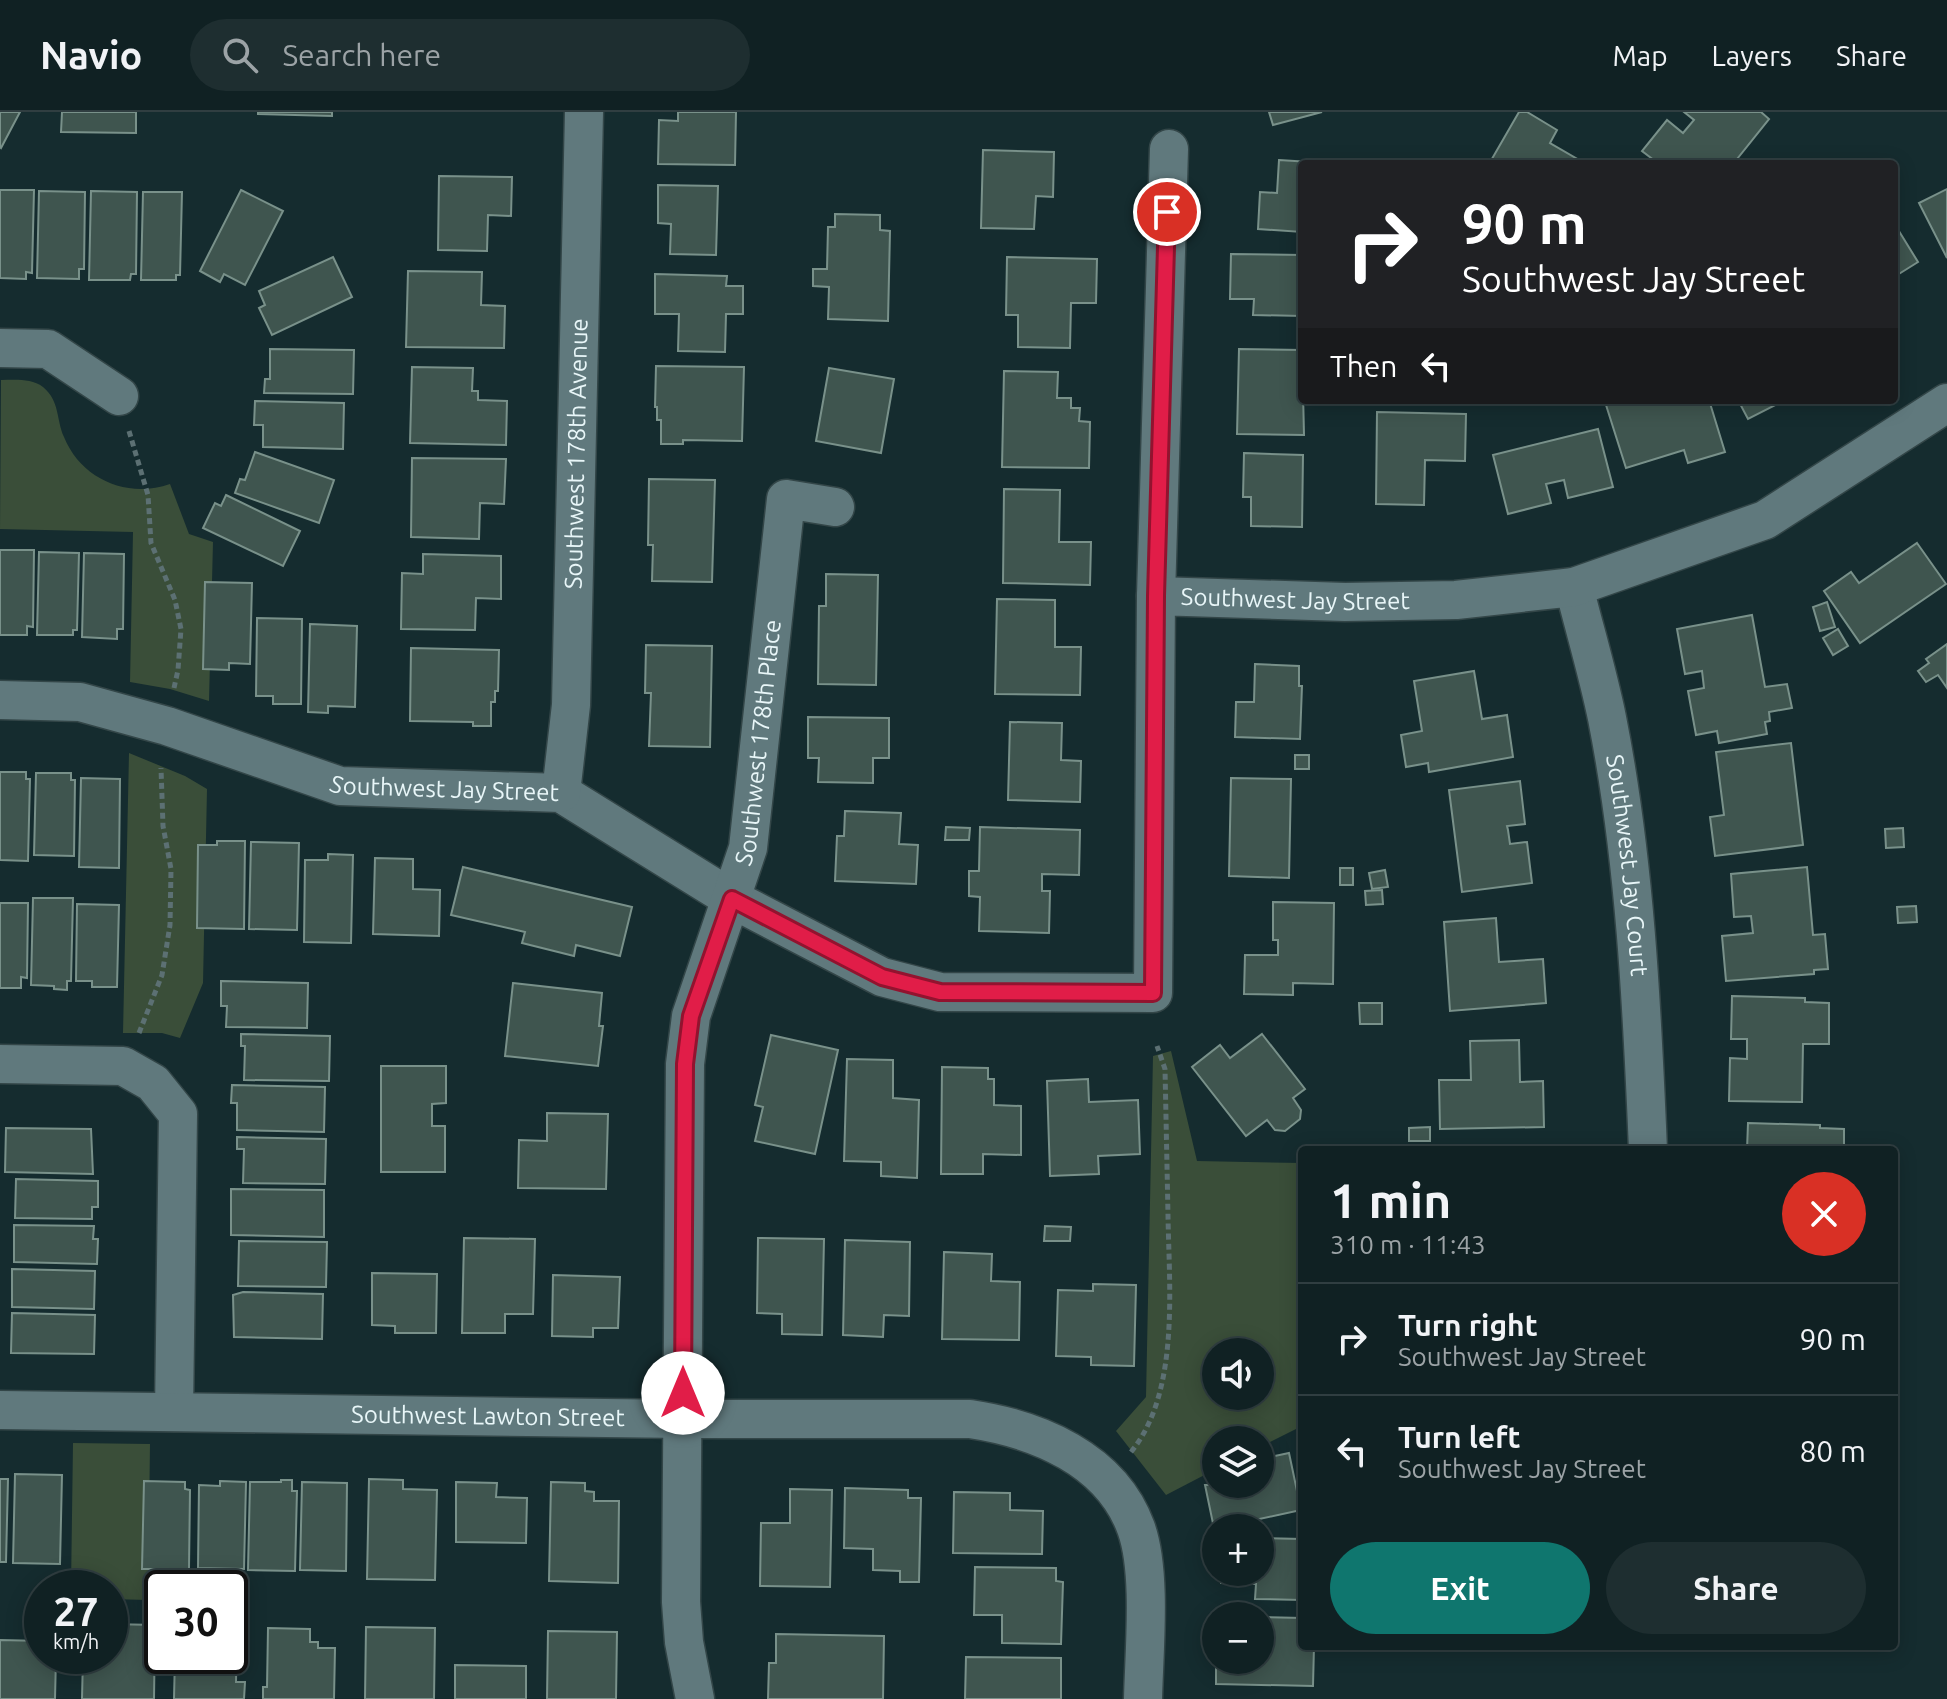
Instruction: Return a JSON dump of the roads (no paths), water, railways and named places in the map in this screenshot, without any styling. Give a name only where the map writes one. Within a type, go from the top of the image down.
[{"type":"street","name":"Southwest 178th Avenue","points":[[561,793],[571,705],[584,112]]},
{"type":"street","points":[[1156,596],[1169,149]]},
{"type":"street","points":[[0,348],[48,349],[119,396]]},
{"type":"street","name":"Southwest Jay Street","points":[[0,700],[80,702],[167,726],[340,786],[561,793],[732,899],[882,977],[940,992],[1153,993],[1156,596],[1345,602],[1456,600],[1574,587],[1765,520],[1947,403]]},
{"type":"street","name":"Southwest 178th Place","points":[[695,1699],[684,1642],[681,1602],[685,1064],[691,1016],[748,848],[786,499],[835,507]]},
{"type":"street","name":"Southwest Jay Court","points":[[1574,587],[1607,718],[1628,860],[1643,1033],[1648,1146]]},
{"type":"street","points":[[0,1064],[123,1066],[153,1083],[178,1114],[174,1412]]},
{"type":"street","name":"Southwest Lawton Street","points":[[0,1410],[683,1419],[970,1419],[1007,1425],[1115,1467],[1120,1499],[1136,1529],[1145,1594],[1143,1699]]}]
